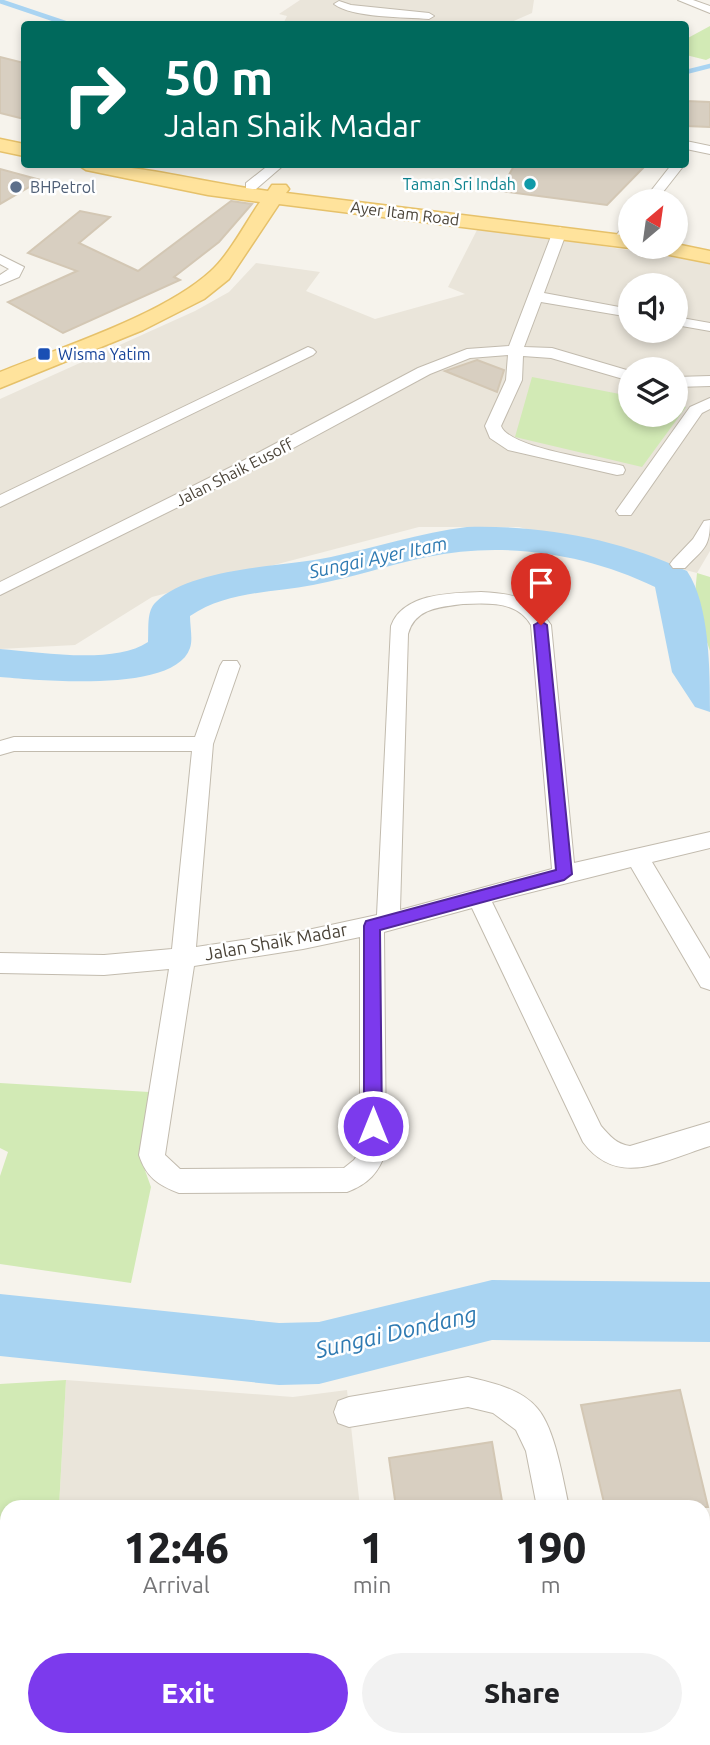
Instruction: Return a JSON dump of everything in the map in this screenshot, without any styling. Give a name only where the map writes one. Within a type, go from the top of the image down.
[{"type":"main road","points":[[0,145],[21,149]]},
{"type":"main road","name":"Ayer Itam Road","points":[[108,168],[208,189],[276,193],[618,233]]},
{"type":"main road","name":"Ayer Itam Road","points":[[180,181],[216,181],[276,193],[560,231],[618,234]]},
{"type":"main road","points":[[0,381],[135,324],[196,294],[221,274],[276,193]]},
{"type":"main road","points":[[688,243],[710,247]]},
{"type":"main road","points":[[688,253],[710,257]]},
{"type":"street","points":[[683,0],[710,10]]},
{"type":"street","points":[[339,4],[365,5],[425,20],[439,5]]},
{"type":"street","points":[[689,150],[710,150]]},
{"type":"street","points":[[251,186],[274,168]]},
{"type":"street","points":[[659,189],[676,168]]},
{"type":"street","points":[[560,231],[515,351],[518,362],[515,377],[493,426],[496,435],[514,446],[617,470]]},
{"type":"street","points":[[0,259],[17,267],[17,271],[0,281]]},
{"type":"street","points":[[534,296],[618,311]]},
{"type":"street","points":[[688,323],[710,327]]},
{"type":"street","points":[[467,354],[531,350],[570,356],[618,372]]},
{"type":"street","points":[[0,502],[308,352]]},
{"type":"street","name":"Jalan Shaik Eusoff","points":[[9,584],[241,469],[424,371],[467,354]]},
{"type":"street","points":[[688,382],[710,381]]},
{"type":"street","points":[[625,511],[696,410],[710,403]]},
{"type":"street","points":[[679,564],[700,542],[710,525]]},
{"type":"street","points":[[0,567],[9,584]]},
{"type":"street","points":[[230,666],[203,744],[183,958],[152,1155],[155,1167],[165,1175],[178,1181],[347,1180],[358,1175],[370,1163],[373,1151],[380,924],[398,634],[402,619],[408,612],[433,603],[470,598],[506,599],[530,609],[541,625],[564,874]]},
{"type":"street","points":[[0,748],[14,744],[203,744]]},
{"type":"street","name":"Jalan Shaik Madar","points":[[0,963],[104,965],[183,958],[303,940],[380,924],[564,874],[710,840]]},
{"type":"street","points":[[637,857],[710,980]]},
{"type":"street","points":[[479,899],[592,1134],[605,1151],[617,1157],[630,1158],[710,1135]]},
{"type":"street","points":[[349,1412],[468,1392],[500,1400],[527,1419],[541,1450],[552,1500]]},
{"type":"shaded area","points":[[300,0],[534,0],[532,13],[514,21],[284,21],[287,16],[279,14]]},
{"type":"shaded area","points":[[477,230],[532,235],[618,249],[618,259],[685,259],[710,263],[710,551],[697,573],[519,527],[419,527],[152,597],[75,645],[0,649],[0,399],[195,311],[229,292],[256,263],[320,272],[306,291],[375,319],[465,294],[448,287]]},
{"type":"shaded area","points":[[66,1380],[293,1397],[347,1390],[359,1500],[59,1500]]},
{"type":"green space","points":[[710,26],[710,58],[706,60],[689,56],[689,37]]},
{"type":"green space","points":[[532,377],[618,394],[618,427],[671,427],[642,467],[515,437]]},
{"type":"green space","points":[[697,573],[710,577],[710,651],[694,604]]},
{"type":"green space","points":[[0,1083],[149,1092],[141,1143],[142,1162],[151,1187],[131,1283],[0,1264],[0,1176],[8,1152],[0,1148]]},
{"type":"green space","points":[[66,1380],[59,1500],[0,1500],[0,1384]]},
{"type":"building","points":[[0,57],[21,62],[21,118],[0,113]]},
{"type":"building","points":[[689,101],[710,102],[710,127],[689,126]]},
{"type":"building","name":"Taman Sri Indah","points":[[513,168],[643,168],[623,189],[618,189],[618,194],[607,205],[500,191]]},
{"type":"building","name":"BHPetrol","points":[[0,169],[41,180],[0,204]]},
{"type":"building","points":[[231,201],[252,204],[219,242],[174,277],[180,280],[63,333],[8,302],[77,271],[28,253],[80,211],[110,217],[79,243],[138,271]]},
{"type":"building","points":[[477,360],[504,370],[497,392],[445,371]]},
{"type":"building","points":[[680,1390],[706,1500],[603,1500],[581,1405]]},
{"type":"building","points":[[492,1442],[502,1500],[395,1500],[389,1458]]},
{"type":"waterway","points":[[0,1],[59,21]]},
{"type":"waterway","points":[[689,71],[710,66]]},
{"type":"waterway","name":"Sungai Ayer Itam","points":[[0,663],[64,668],[136,664],[155,658],[169,648],[170,611],[185,601],[219,587],[311,573],[447,541],[517,539],[600,553],[673,580],[689,657],[694,672],[710,697]]},
{"type":"waterway","name":"Sungai Dondang","points":[[0,1325],[279,1354],[319,1353],[492,1310],[710,1312]]},
{"type":"place","name":"Taman Sri Indah","points":[[530,184]]},
{"type":"place","name":"BHPetrol","points":[[16,187]]},
{"type":"place","name":"Wisma Yatim","points":[[44,354]]},
{"type":"route","points":[[373,1126],[372,926],[564,874],[541,625]]}]
